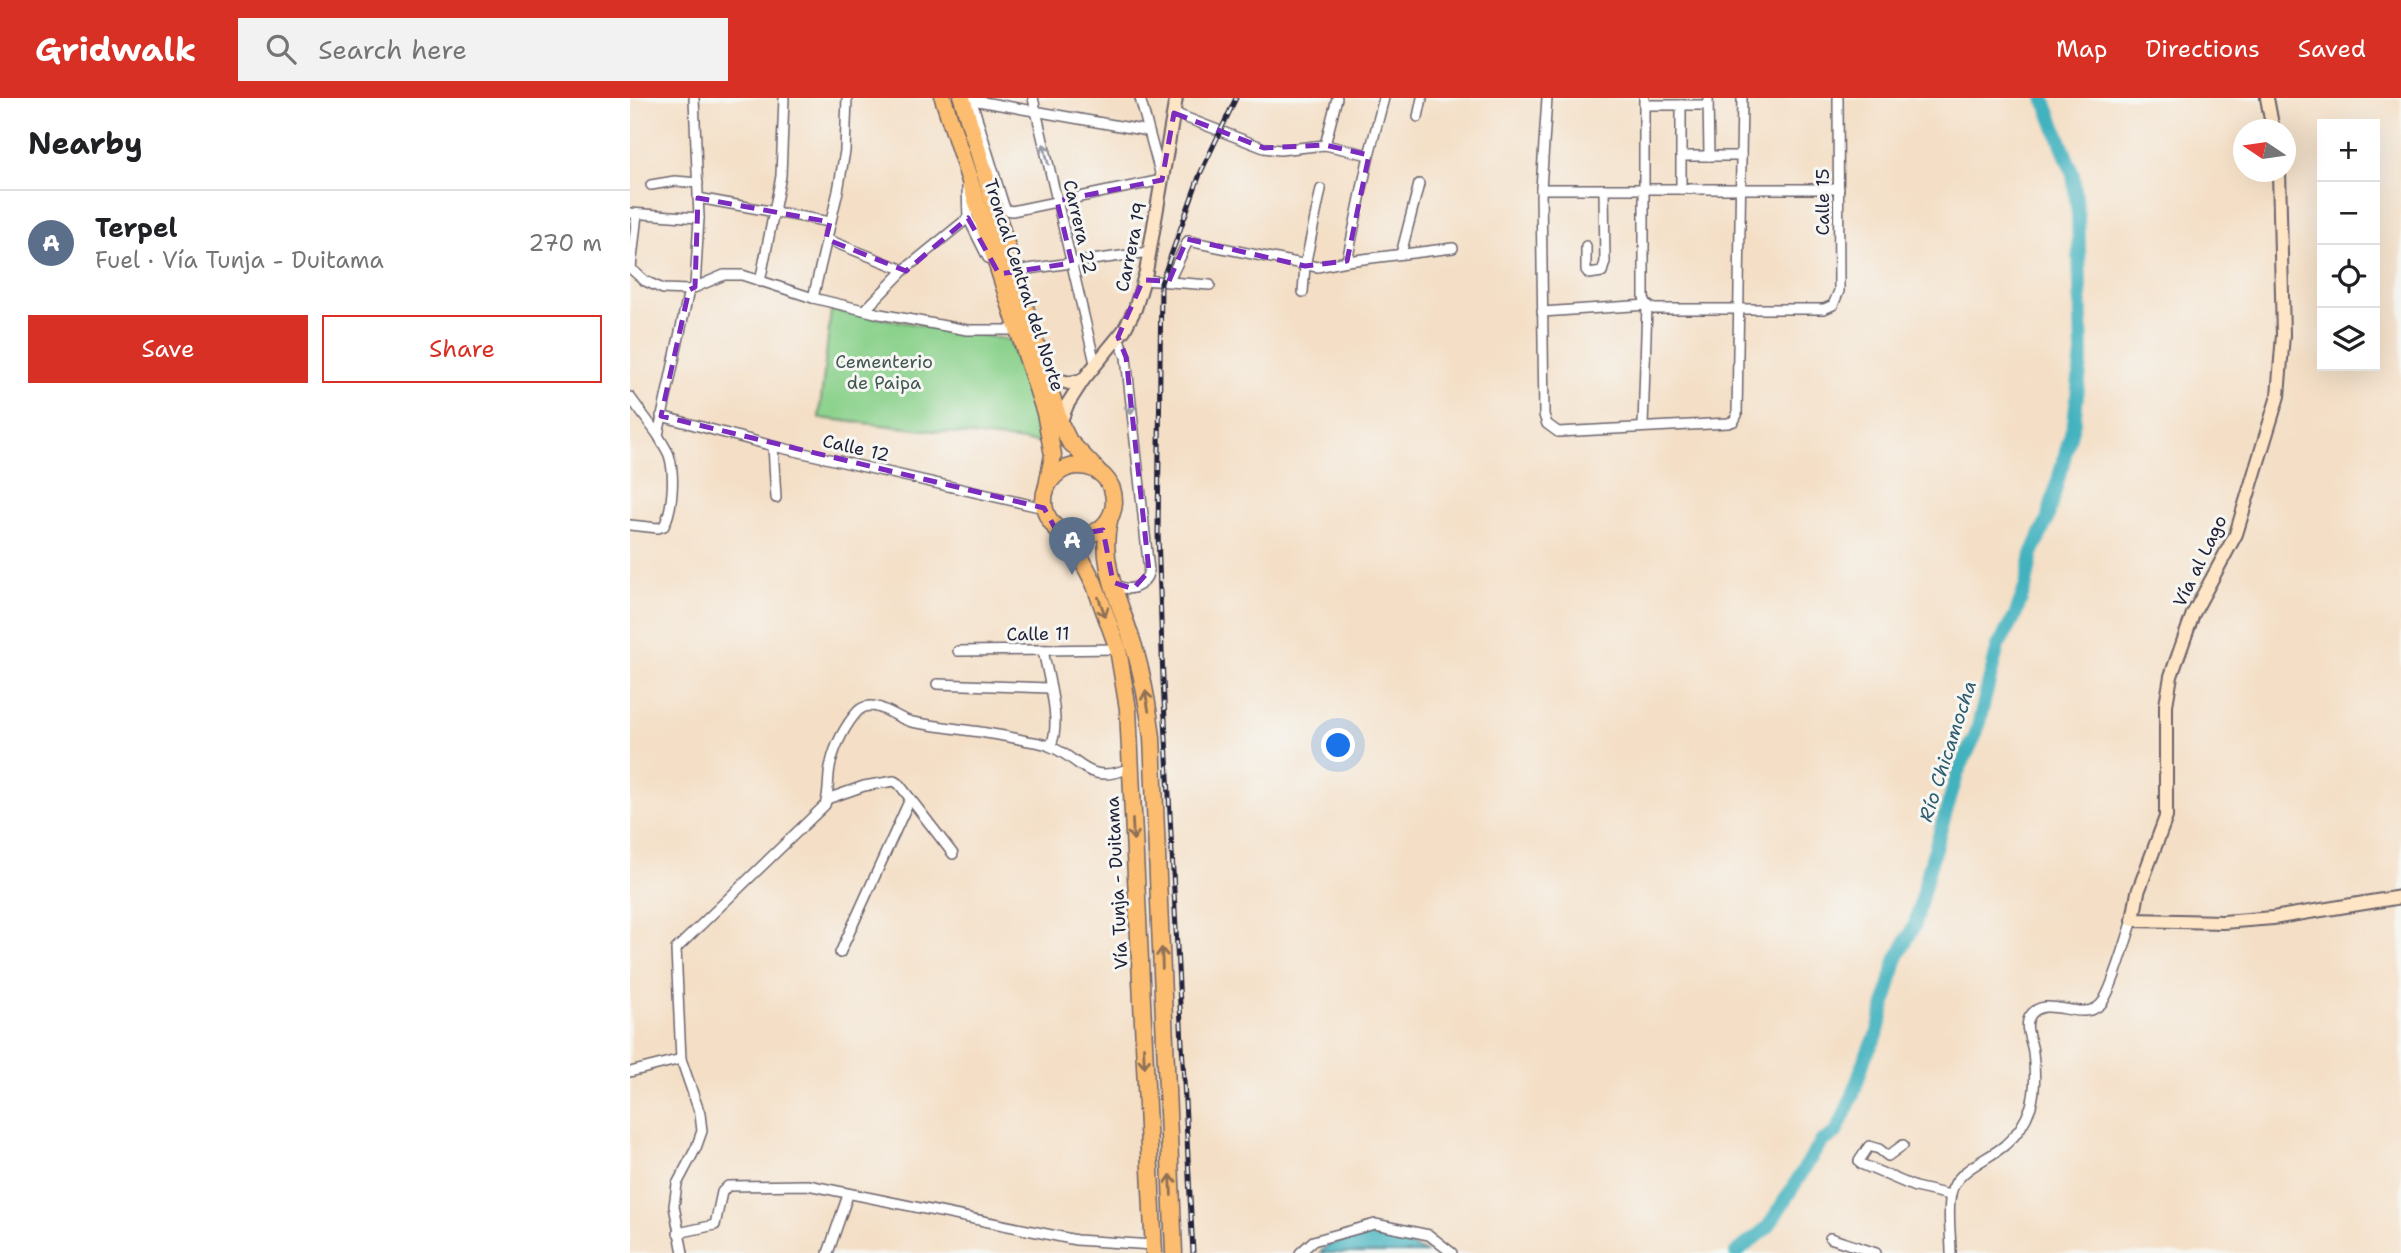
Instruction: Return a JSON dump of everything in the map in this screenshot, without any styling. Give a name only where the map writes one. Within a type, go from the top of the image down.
[{"type":"highway","name":"Troncal Central del Norte","points":[[943,98],[968,177],[1008,274],[1060,423],[1069,441],[1097,470]]},
{"type":"highway","name":"Troncal Central del Norte","points":[[968,99],[1018,330],[1052,441],[1052,469],[1047,486]]},
{"type":"highway","points":[[1109,521],[1098,532],[1083,537],[1068,536],[1055,528],[1048,519],[1044,508],[1047,486],[1056,474],[1069,467],[1083,466],[1097,470],[1106,478],[1115,499],[1104,548],[1105,561],[1143,682],[1152,737],[1174,1253]]},
{"type":"highway","name":"Vía Tunja - Duitama","points":[[1055,528],[1088,569],[1118,649],[1128,709],[1154,1249]]},
{"type":"street","points":[[658,435],[692,288],[699,218],[694,98]]},
{"type":"street","points":[[760,282],[781,176],[784,98]]},
{"type":"street","points":[[813,298],[845,151],[846,98]]},
{"type":"street","name":"Carrera 22","points":[[1033,98],[1095,363]]},
{"type":"street","points":[[1140,98],[1162,180],[1007,210],[968,99],[1148,131]]},
{"type":"street","name":"Carrera 19","points":[[1060,423],[1067,405],[1083,380],[1118,337],[1135,309],[1149,252],[1176,98]]},
{"type":"street","points":[[1325,145],[1337,98]]},
{"type":"street","points":[[1347,261],[1384,98]]},
{"type":"street","points":[[1418,117],[1422,98]]},
{"type":"street","points":[[1547,98],[1541,190],[1544,415],[1547,424],[1558,432],[1728,424],[1734,421],[1737,415],[1742,98]]},
{"type":"street","name":"Calle 15","points":[[1739,307],[1824,309],[1833,305],[1839,291],[1838,98]]},
{"type":"street","points":[[2267,98],[2271,119]]},
{"type":"street","points":[[1643,426],[1647,305],[1644,298],[1644,101],[1681,105],[1708,102],[1709,156]]},
{"type":"street","points":[[1681,105],[1681,189]]},
{"type":"street","points":[[1174,113],[1264,148],[1280,150],[1325,145],[1369,155]]},
{"type":"street","points":[[1681,156],[1741,156]]},
{"type":"street","points":[[968,177],[968,218],[1008,274],[1149,252]]},
{"type":"street","points":[[652,185],[675,181],[698,183]]},
{"type":"street","name":"Vía al Lago","points":[[1950,1195],[1962,1175],[2005,1145],[2022,1127],[2032,1104],[2035,1079],[2028,1018],[2036,1010],[2046,1007],[2088,1011],[2101,1005],[2133,920],[2138,892],[2166,817],[2166,705],[2171,676],[2193,614],[2236,534],[2278,396],[2283,335],[2279,182]]},
{"type":"street","points":[[1401,254],[1419,184]]},
{"type":"street","points":[[1303,292],[1321,189]]},
{"type":"street","points":[[1586,246],[1586,270],[1589,274],[1599,274],[1605,261],[1604,189]]},
{"type":"street","points":[[1541,190],[1839,189]]},
{"type":"street","points":[[698,198],[830,222]]},
{"type":"street","points":[[699,218],[633,213],[630,268],[645,281],[663,289],[692,288],[724,275],[742,275],[813,298],[865,310],[967,330],[1018,330]]},
{"type":"street","points":[[865,310],[904,270],[968,218]]},
{"type":"street","points":[[826,239],[904,270]]},
{"type":"street","points":[[1169,281],[1188,241],[1317,267],[1453,248]]},
{"type":"street","points":[[1143,280],[1210,285]]},
{"type":"street","points":[[1542,312],[1647,305],[1654,309],[1739,307]]},
{"type":"street","points":[[1113,582],[1120,587],[1133,589],[1144,582],[1149,571],[1126,357],[1118,337]]},
{"type":"street","points":[[1046,377],[1069,383],[1083,380]]},
{"type":"street","points":[[630,397],[669,454],[672,477],[664,526],[658,528],[630,524]]},
{"type":"street","name":"Calle 12","points":[[661,416],[773,446],[1044,508]]},
{"type":"street","points":[[773,446],[776,498]]},
{"type":"street","name":"Calle 11","points":[[958,651],[1118,649]]},
{"type":"street","points":[[1043,650],[1054,712],[1054,736],[1050,746]]},
{"type":"street","points":[[937,684],[1049,688]]},
{"type":"street","points":[[683,1253],[674,1206],[677,1184],[702,1131],[700,1114],[681,1059],[676,949],[822,808],[827,799],[831,762],[844,731],[859,710],[865,707],[883,709],[909,721],[986,732],[1050,746],[1090,772],[1116,774],[1130,768]]},
{"type":"street","points":[[827,799],[890,780],[899,784],[953,854]]},
{"type":"street","points":[[840,953],[910,799]]},
{"type":"street","points":[[2133,920],[2223,922],[2273,918],[2401,897]]},
{"type":"street","points":[[630,1072],[681,1059]]},
{"type":"street","points":[[1903,1145],[1888,1156],[1870,1146],[1859,1161],[1915,1186],[1950,1195],[1951,1253]]},
{"type":"street","points":[[678,1233],[715,1225],[722,1192],[728,1186],[808,1185],[848,1195],[960,1214],[1076,1240],[1154,1249]]},
{"type":"street","points":[[828,1253],[848,1195]]},
{"type":"street","points":[[1300,1253],[1313,1241],[1375,1224],[1429,1235],[1452,1253]]},
{"type":"street","points":[[1830,1238],[1876,1253]]},
{"type":"highlighted area","points":[[1174,113],[1264,148],[1325,145],[1369,155],[1347,261],[1305,266],[1187,239],[1169,281],[1143,280],[1118,337],[1126,357],[1149,571],[1133,589],[1113,582],[1103,530],[1068,536],[1055,528],[1044,508],[661,416],[689,290],[695,287],[698,198],[830,222],[826,239],[906,271],[968,218],[999,274],[1072,263],[1057,201],[1162,180]]},
{"type":"green space","name":"Cementerio de Paipa","points":[[831,310],[1010,340],[1042,443],[819,418]]},
{"type":"water","points":[[1376,1232],[1427,1253],[1320,1253],[1328,1245]]},
{"type":"waterway","name":"Río Chicamocha","points":[[1736,1253],[1768,1227],[1821,1142],[1836,1133],[1853,1095],[1865,1057],[1877,1035],[1896,960],[1915,924],[1958,772],[1976,734],[1998,646],[2015,616],[2026,585],[2032,554],[2047,520],[2074,422],[2082,354],[2078,215],[2073,174],[2044,98]]},
{"type":"railway","points":[[1193,1253],[1163,681],[1158,532],[1161,283],[1200,174],[1236,98]]},
{"type":"place","name":"Terpel","points":[[1072,575]]}]
